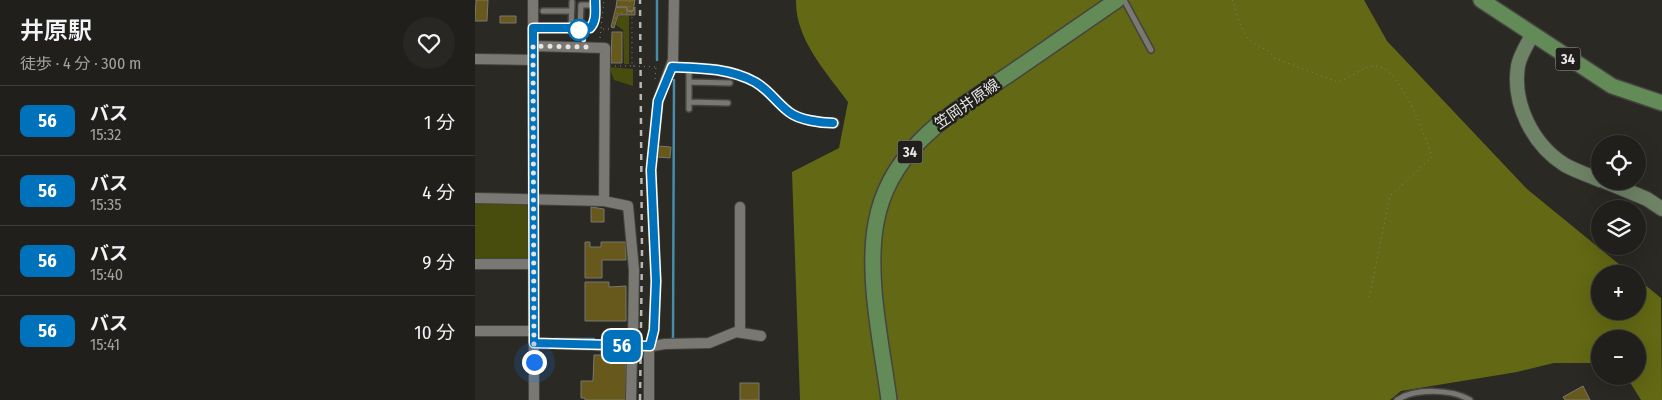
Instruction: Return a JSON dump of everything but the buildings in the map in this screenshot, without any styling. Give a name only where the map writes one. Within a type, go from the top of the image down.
[{"type":"main road","name":"笠岡井原線","points":[[889,400],[873,272],[873,245],[881,203],[897,168],[929,130],[1117,0]]},
{"type":"main road","name":"34","points":[[1481,0],[1612,86],[1662,103]]},
{"type":"street","points":[[533,0],[532,264],[534,400]]},
{"type":"street","points":[[649,400],[650,346],[654,330],[656,281],[651,170],[658,101],[672,67],[674,0]]},
{"type":"street","points":[[1532,35],[1518,65],[1517,80],[1523,111],[1529,127],[1551,154],[1565,165],[1591,176]]},
{"type":"street","points":[[533,46],[605,48],[604,201]]},
{"type":"street","points":[[475,59],[533,60]]},
{"type":"street","points":[[672,67],[721,70],[753,80],[770,91],[791,114],[825,123],[833,123]]},
{"type":"street","points":[[1626,190],[1647,199],[1662,209]]},
{"type":"street","points":[[475,198],[604,201],[626,204],[630,208],[634,270],[633,339],[612,340],[608,344]]},
{"type":"street","points":[[740,207],[740,332]]},
{"type":"street","points":[[475,264],[532,264]]},
{"type":"street","points":[[475,330],[534,332]]},
{"type":"street","points":[[534,343],[650,346],[709,343],[740,332],[761,336]]},
{"type":"street","points":[[608,344],[612,349],[631,352],[631,400]]},
{"type":"lane","points":[[1125,0],[1151,50]]},
{"type":"lane","points":[[571,30],[572,2]]},
{"type":"lane","points":[[533,28],[571,30],[580,30],[586,30],[593,24],[595,2],[581,5],[580,30]]},
{"type":"lane","points":[[543,10],[571,11]]},
{"type":"lane","points":[[689,68],[689,106],[728,103]]},
{"type":"lane","points":[[689,82],[730,84]]},
{"type":"lane","points":[[1397,400],[1405,395],[1448,391],[1470,400]]},
{"type":"path","points":[[630,0],[633,66]]},
{"type":"path","points":[[1232,0],[1248,38],[1253,43],[1269,50],[1275,58],[1338,82],[1372,66],[1379,66],[1385,69],[1403,88],[1425,136],[1432,157],[1390,196],[1369,298]]},
{"type":"path","points":[[603,29],[612,29],[617,13],[630,13]]},
{"type":"path","points":[[611,66],[656,69]]},
{"type":"shaded area","points":[[796,0],[1364,0],[1387,41],[1527,189],[1591,241],[1591,255],[1608,255],[1620,265],[1591,265],[1591,320],[1646,320],[1646,286],[1661,298],[1662,400],[1641,400],[1632,385],[1646,385],[1646,330],[1591,330],[1591,363],[1554,363],[1517,372],[1401,391],[1390,400],[800,400],[792,172],[839,148],[848,102],[806,42],[797,14]]},
{"type":"shaded area","points":[[618,16],[629,16],[629,64],[624,64],[623,30],[616,25]]},
{"type":"shaded area","points":[[609,67],[633,69],[633,86],[614,80]]},
{"type":"shaded area","points":[[475,203],[526,204],[528,207],[528,259],[475,261]]},
{"type":"waterway","points":[[657,0],[657,60]]},
{"type":"waterway","points":[[671,339],[673,339],[674,80]]},
{"type":"waterway","points":[[554,339],[594,339]]},
{"type":"railway","points":[[640,0],[642,253],[640,400]]},
{"type":"bus line","name":"56","points":[[595,0],[593,24],[586,30],[533,28],[532,264],[534,343],[650,346],[654,330],[656,281],[650,186],[651,170],[656,110],[660,93],[672,67],[721,70],[753,80],[770,91],[791,114],[825,123],[833,123]]},
{"type":"route","points":[[534,362],[532,208],[533,46],[587,47],[579,30]]}]
